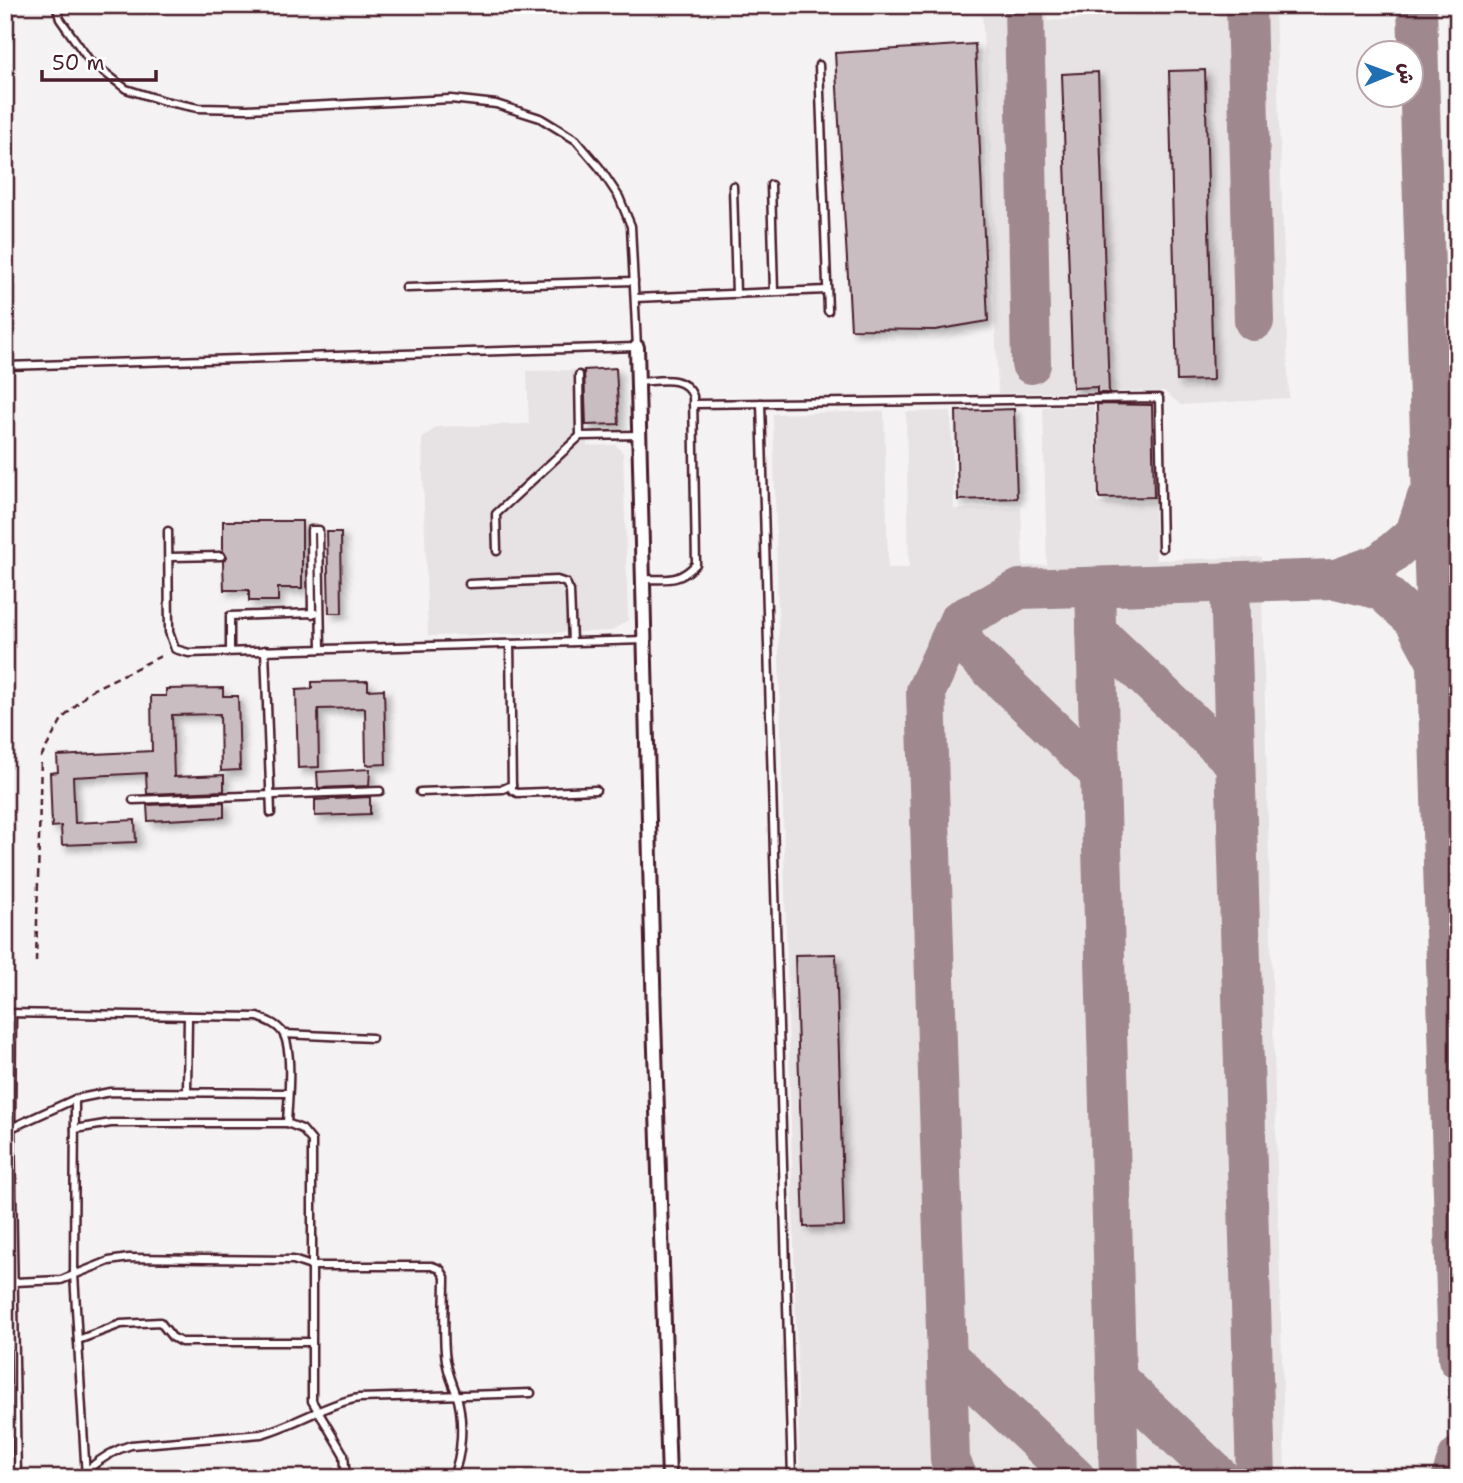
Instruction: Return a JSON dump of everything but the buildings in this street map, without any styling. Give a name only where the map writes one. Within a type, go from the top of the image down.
[{"type":"street","points":[[637,347],[654,1033],[669,1478]]},
{"type":"lane","points":[[5,366],[637,347],[631,226],[619,197],[600,167],[576,140],[540,118],[496,104],[451,99],[247,109],[198,107],[164,101],[127,89],[89,60],[60,19],[56,5]]},
{"type":"lane","points":[[819,65],[828,311]]},
{"type":"lane","points":[[771,185],[774,292]]},
{"type":"lane","points":[[733,187],[736,294]]},
{"type":"lane","points":[[406,288],[634,281]]},
{"type":"lane","points":[[635,298],[827,290]]},
{"type":"lane","points":[[579,375],[580,436]]},
{"type":"lane","points":[[639,382],[679,380],[689,387],[693,404],[696,564],[678,578],[643,579]]},
{"type":"lane","points":[[693,404],[1159,398],[1162,548]]},
{"type":"lane","points":[[761,403],[792,1478]]},
{"type":"lane","points":[[497,551],[496,514],[580,436],[640,435]]},
{"type":"lane","points":[[312,614],[311,530],[319,530],[321,649]]},
{"type":"lane","points":[[168,531],[169,632],[175,649],[189,653],[645,640]]},
{"type":"lane","points":[[170,557],[221,556]]},
{"type":"lane","points":[[469,584],[557,580],[566,583],[570,591],[572,642]]},
{"type":"lane","points":[[230,651],[230,616],[321,613]]},
{"type":"lane","points":[[510,644],[512,790],[517,793],[596,790]]},
{"type":"lane","points":[[265,650],[271,813]]},
{"type":"lane","points":[[420,792],[503,789],[512,785]]},
{"type":"lane","points":[[133,800],[380,791]]},
{"type":"lane","points":[[18,1478],[8,1128],[9,1013],[258,1017],[272,1022],[284,1034],[288,1050],[287,1123]]},
{"type":"lane","points":[[187,1092],[188,1016]]},
{"type":"lane","points":[[284,1034],[372,1038]]},
{"type":"lane","points":[[8,1128],[75,1099],[110,1092],[288,1093]]},
{"type":"lane","points":[[75,1099],[74,1274],[86,1475]]},
{"type":"lane","points":[[75,1129],[111,1124],[287,1123],[302,1129],[312,1141],[312,1401],[344,1455],[346,1478]]},
{"type":"lane","points":[[14,1282],[61,1280],[109,1261],[129,1258],[293,1260],[312,1266],[432,1266],[440,1269],[445,1277],[444,1351],[448,1377],[456,1394],[460,1443],[452,1478]]},
{"type":"lane","points":[[78,1340],[121,1324],[160,1322],[172,1337],[181,1342],[311,1342]]},
{"type":"lane","points":[[86,1475],[102,1458],[116,1449],[131,1445],[261,1434],[282,1429],[340,1401],[359,1398],[530,1393]]},
{"type":"lane","points":[[86,1475],[101,1478]]},
{"type":"path","points":[[36,962],[41,757],[62,719],[90,691],[175,649]]},
{"type":"shaded area","points":[[982,5],[1047,5],[1048,21],[1221,9],[1275,13],[1289,398],[1181,405],[1164,391],[998,393]]},
{"type":"shaded area","points":[[584,370],[587,446],[616,445],[623,453],[628,620],[611,631],[428,636],[422,439],[436,427],[529,424],[527,371]]},
{"type":"shaded area","points":[[1094,406],[1097,503],[1154,502],[1156,560],[1261,557],[1285,1478],[800,1478],[773,414],[884,411],[888,568],[909,568],[906,412],[951,411],[954,509],[1021,507],[1023,566],[1047,565],[1043,407]]},
{"type":"taxiway","points":[[1024,5],[1031,364]]},
{"type":"taxiway","points":[[1246,5],[1254,321]]},
{"type":"taxiway","points":[[1417,5],[1458,1359]]},
{"type":"taxiway","points":[[1427,497],[1415,533],[1379,564],[1336,579],[1381,590],[1414,620],[1434,657]]},
{"type":"taxiway","points":[[958,1478],[950,1460],[926,691],[959,620],[1020,589],[1336,579]]},
{"type":"taxiway","points":[[1230,582],[1256,1478]]},
{"type":"taxiway","points":[[1095,587],[1119,1478]]},
{"type":"taxiway","points":[[959,620],[965,645],[1100,774]]},
{"type":"taxiway","points":[[1096,631],[1235,763]]},
{"type":"taxiway","points":[[947,1356],[1076,1478]]},
{"type":"taxiway","points":[[1116,1378],[1221,1478]]},
{"type":"taxiway","points":[[1451,1478],[1458,1457]]}]
